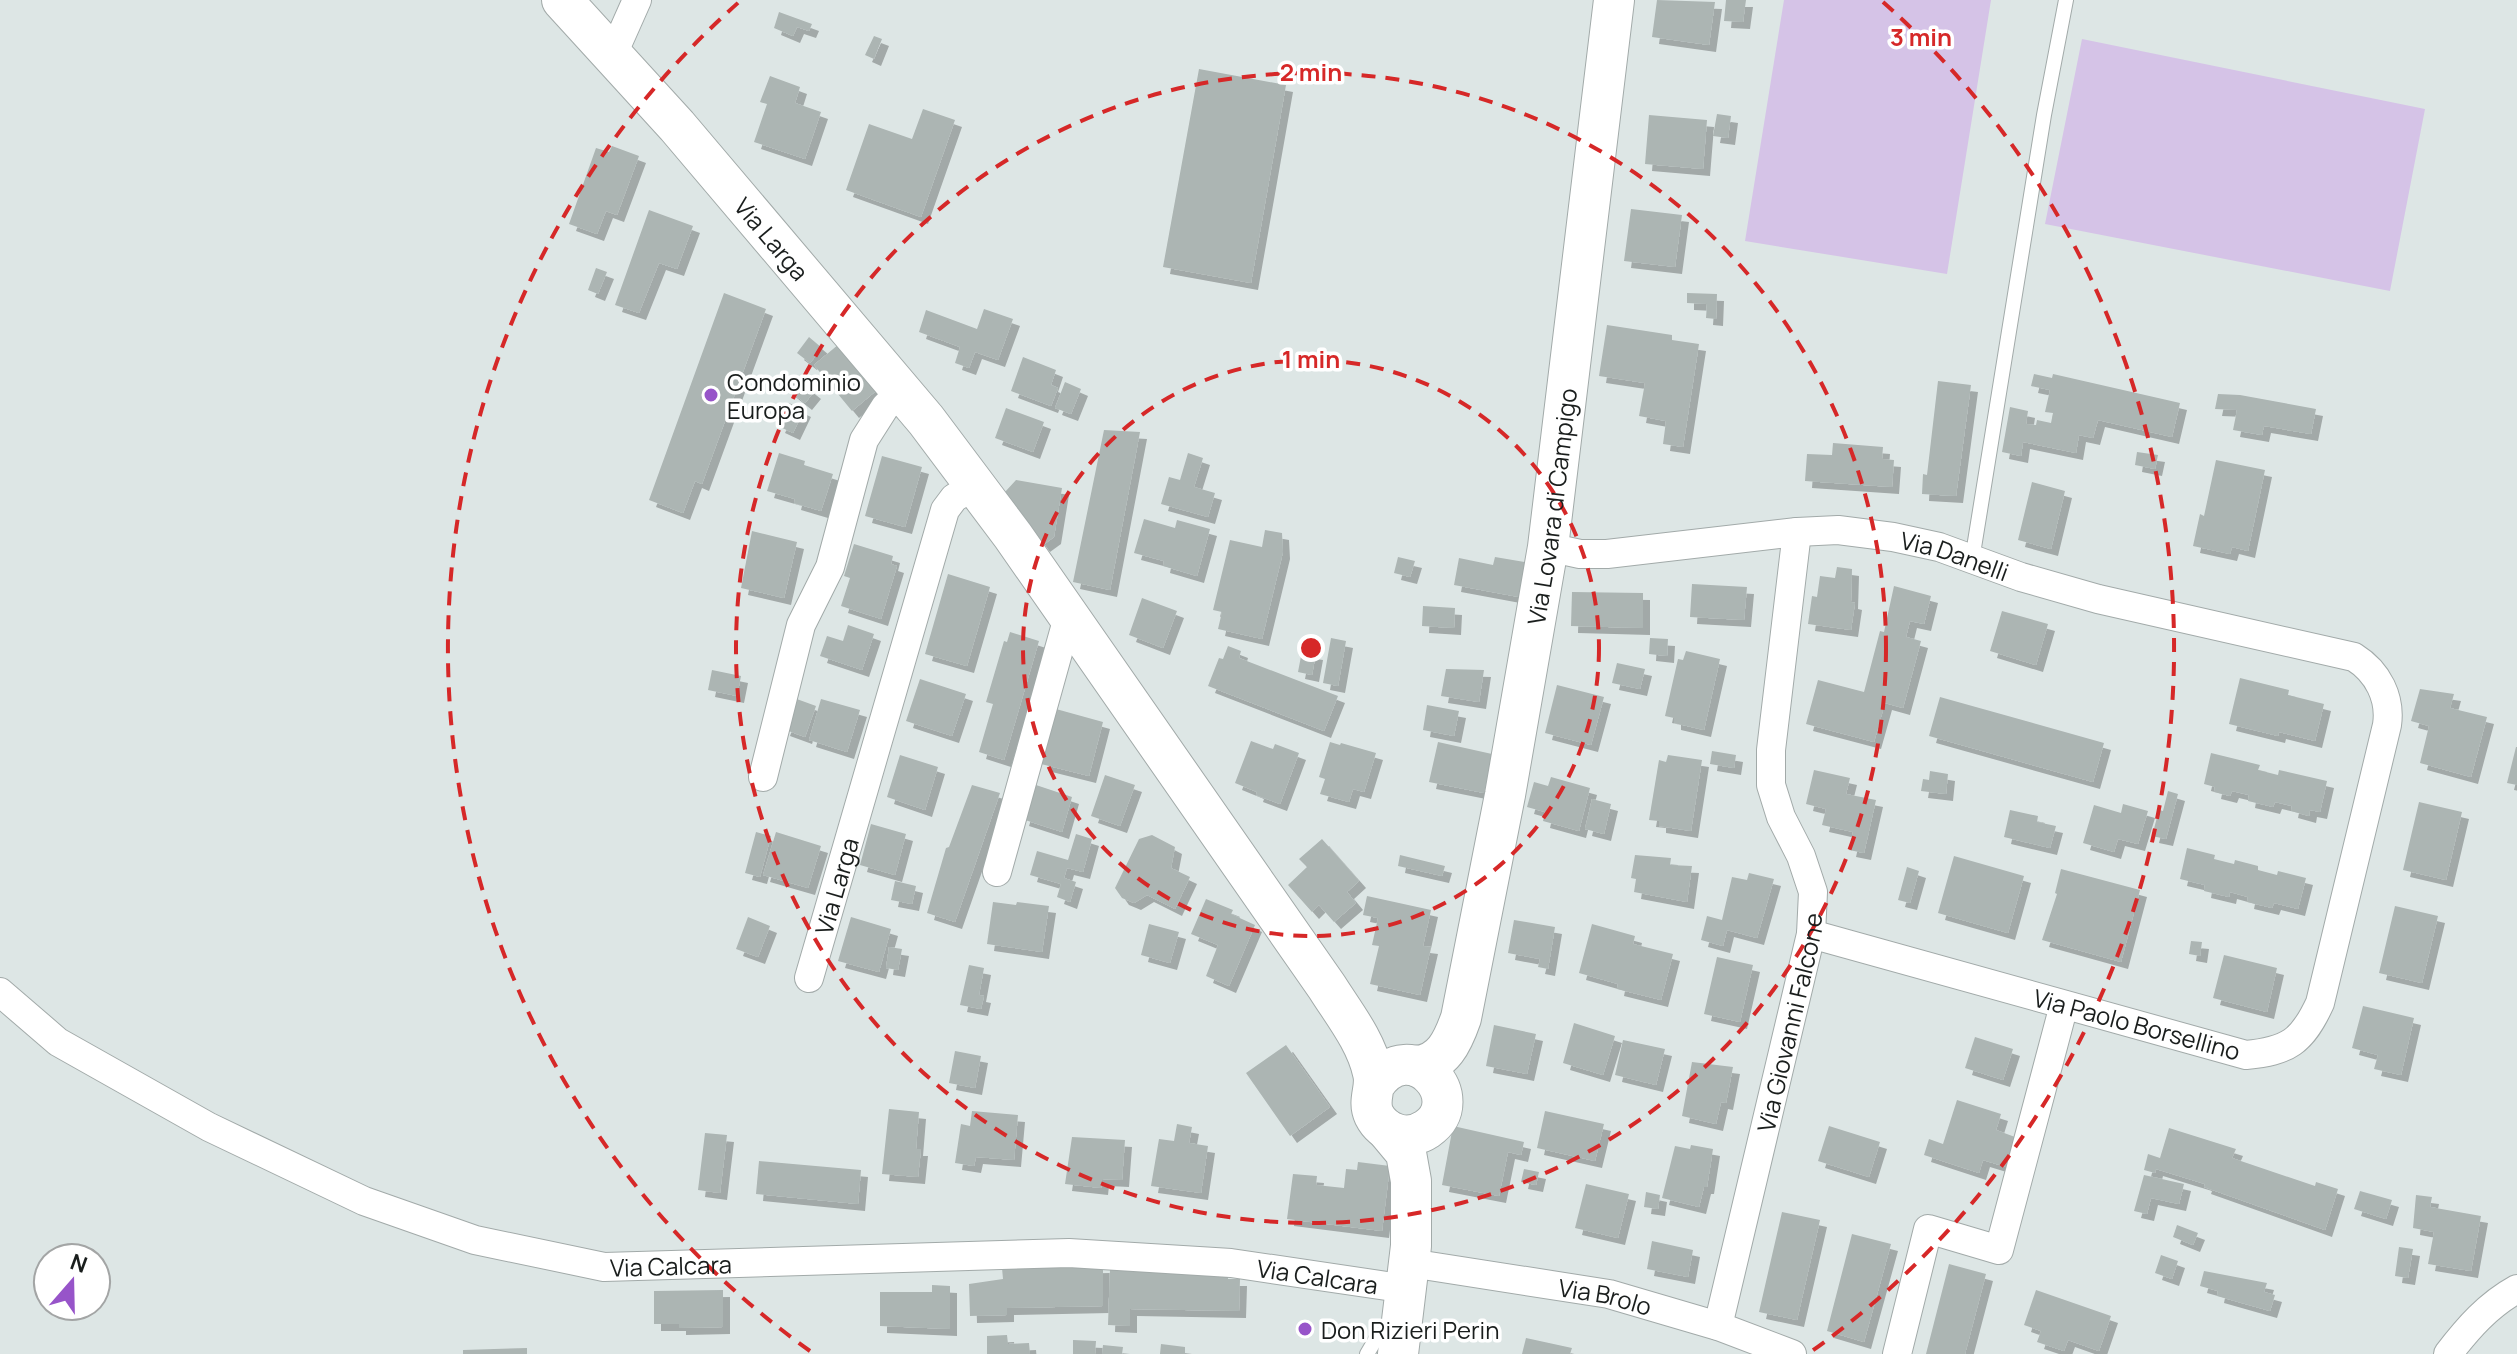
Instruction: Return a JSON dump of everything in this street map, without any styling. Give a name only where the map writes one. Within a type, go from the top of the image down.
[{"type":"street","name":"Via Larga","points":[[562,0],[677,126],[901,391],[975,485],[1327,987],[1368,1056],[1397,1071]]},
{"type":"street","points":[[613,54],[637,0]]},
{"type":"street","name":"Via Lovara di Campigo","points":[[1393,1348],[1441,1109],[1461,1046],[1464,1010],[1548,547],[1614,0]]},
{"type":"street","points":[[763,777],[801,625],[830,567],[864,440],[885,407],[901,391]]},
{"type":"street","name":"Via Larga","points":[[809,978],[945,510],[954,498],[975,485]]},
{"type":"street","name":"Via Danelli","points":[[1548,547],[1580,554],[1607,554],[1797,532],[1838,530],[1893,537],[1939,547],[2021,577],[2098,599],[2354,657]]},
{"type":"street","name":"Via Giovanni Falcone","points":[[1718,1326],[1811,934],[1813,892],[1771,785],[1771,750],[1797,532]]},
{"type":"street","points":[[997,872],[1068,617]]},
{"type":"street","name":"Via Paolo Borsellino","points":[[1811,934],[2246,1055],[2272,1053],[2291,1044],[2308,1030],[2320,1003],[2389,712],[2381,686],[2362,662],[2354,657]]},
{"type":"street","name":"Via Calcara","points":[[0,992],[58,1042],[209,1127],[364,1201],[475,1240],[604,1267],[1069,1253],[1231,1263],[1409,1266]]},
{"type":"street","points":[[1897,1354],[1928,1229],[1999,1250],[2064,1005]]},
{"type":"street","name":"Via Lovara di Campigo","points":[[1397,1071],[1428,1064],[1445,1052],[1464,1010]]},
{"type":"street","points":[[1397,1071],[1428,1072],[1437,1082],[1441,1109],[1430,1127],[1419,1134],[1402,1135],[1386,1129],[1372,1109],[1371,1100],[1397,1071]]},
{"type":"street","name":"Via Lovara di Campigo","points":[[1386,1129],[1400,1144],[1409,1161],[1409,1266]]},
{"type":"street","name":"Via Brolo","points":[[1409,1266],[1609,1294],[1718,1326],[1792,1354]]},
{"type":"street","points":[[2448,1354],[2468,1327],[2499,1299],[2517,1289]]},
{"type":"lane","points":[[1972,560],[2044,115],[2066,0]]},
{"type":"shaded area","points":[[1784,0],[1991,0],[1947,274],[1745,241]]},
{"type":"shaded area","points":[[2082,39],[2425,109],[2390,291],[2045,224]]},
{"type":"building","points":[[1657,0],[1715,2],[1709,45],[1652,37]]},
{"type":"building","points":[[1726,0],[1746,0],[1743,22],[1724,21]]},
{"type":"building","points":[[779,12],[812,24],[809,31],[797,27],[793,36],[774,28]]},
{"type":"building","points":[[874,36],[882,39],[874,59],[865,55]]},
{"type":"building","points":[[1199,69],[1286,85],[1251,283],[1163,267]]},
{"type":"building","points":[[770,76],[800,87],[795,103],[821,112],[805,159],[754,142],[767,104],[760,102]]},
{"type":"building","points":[[923,109],[955,120],[921,217],[846,190],[869,124],[912,139]]},
{"type":"building","points":[[1717,114],[1731,116],[1728,138],[1713,136]]},
{"type":"building","points":[[1649,115],[1707,120],[1703,169],[1645,164]]},
{"type":"building","points":[[612,146],[639,156],[617,215],[606,211],[597,234],[569,224],[596,148],[609,152]]},
{"type":"building","points":[[1631,209],[1682,215],[1675,267],[1624,261]]},
{"type":"building","points":[[649,210],[693,226],[677,269],[659,263],[639,313],[615,305]]},
{"type":"building","points":[[596,268],[607,272],[598,294],[588,290]]},
{"type":"building","name":"Condominio Europa","points":[[724,293],[766,309],[702,484],[695,481],[683,513],[649,500]]},
{"type":"building","points":[[1687,293],[1717,294],[1716,319],[1706,318],[1707,304],[1687,303]]},
{"type":"building","points":[[984,309],[1013,319],[998,360],[975,352],[969,368],[955,363],[960,347],[919,332],[926,310],[977,329]]},
{"type":"building","points":[[1607,325],[1672,335],[1672,340],[1699,344],[1683,447],[1663,444],[1666,421],[1639,416],[1645,383],[1599,376]]},
{"type":"building","points":[[809,337],[822,348],[810,363],[797,353]]},
{"type":"building","points":[[839,344],[877,390],[852,411],[814,365]]},
{"type":"building","points":[[1023,357],[1056,370],[1051,385],[1058,388],[1051,406],[1011,391]]},
{"type":"building","points":[[2034,374],[2052,378],[2053,374],[2180,403],[2172,437],[2098,420],[2093,438],[2079,435],[2076,453],[2023,442],[2021,456],[2002,452],[2010,407],[2028,411],[2026,424],[2036,425],[2037,420],[2051,423],[2053,413],[2045,412],[2050,390],[2031,386]]},
{"type":"building","points":[[795,377],[814,392],[805,403],[786,388]]},
{"type":"building","points":[[1938,381],[1971,385],[1956,496],[1922,494]]},
{"type":"building","points":[[1065,382],[1081,389],[1071,414],[1055,408]]},
{"type":"building","points":[[2218,394],[2316,409],[2311,434],[2264,426],[2262,435],[2233,430],[2237,410],[2215,409]]},
{"type":"building","points":[[789,403],[804,410],[793,433],[778,426]]},
{"type":"building","points":[[1006,408],[1044,422],[1033,452],[995,438]]},
{"type":"building","points":[[1104,430],[1140,432],[1110,590],[1073,582]]},
{"type":"building","points":[[1833,443],[1883,447],[1882,459],[1894,460],[1892,487],[1805,481],[1807,454],[1832,455]]},
{"type":"building","points":[[2137,452],[2158,455],[2155,469],[2135,465]]},
{"type":"building","points":[[779,453],[833,474],[821,511],[767,491]]},
{"type":"building","points":[[1188,453],[1203,458],[1194,487],[1215,493],[1208,517],[1161,504],[1169,477],[1180,480]]},
{"type":"building","points":[[882,456],[922,467],[905,527],[865,516]]},
{"type":"building","points":[[2216,460],[2265,470],[2248,551],[2232,547],[2230,554],[2193,546],[2200,514],[2204,516]]},
{"type":"building","points":[[1016,480],[1062,488],[1054,537],[1043,545],[1005,492]]},
{"type":"building","points":[[2032,482],[2065,491],[2051,549],[2018,540]]},
{"type":"building","points":[[1144,519],[1175,528],[1177,520],[1210,529],[1197,576],[1163,566],[1164,561],[1134,553]]},
{"type":"building","points":[[1265,530],[1282,533],[1283,552],[1262,639],[1218,629],[1222,612],[1213,610],[1230,540],[1262,547]]},
{"type":"building","points":[[752,531],[797,542],[784,598],[741,588]]},
{"type":"building","points":[[854,544],[893,556],[891,564],[897,566],[881,619],[841,606],[850,578],[844,576]]},
{"type":"building","points":[[1398,557],[1415,561],[1410,577],[1394,573]]},
{"type":"building","points":[[1495,557],[1530,563],[1524,598],[1454,585],[1459,558],[1493,565]]},
{"type":"building","points":[[1837,567],[1852,569],[1851,602],[1855,603],[1851,630],[1808,624],[1812,596],[1817,597],[1820,576],[1835,578]]},
{"type":"building","points":[[948,574],[990,587],[967,666],[925,654]]},
{"type":"building","points":[[1692,584],[1747,587],[1744,620],[1690,617]]},
{"type":"building","points":[[1894,586],[1931,596],[1924,624],[1910,621],[1906,637],[1921,641],[1903,708],[1885,703],[1874,742],[1806,724],[1818,680],[1864,692],[1880,631],[1884,632]]},
{"type":"building","points":[[1572,592],[1643,593],[1643,628],[1571,626]]},
{"type":"building","points":[[1142,598],[1177,611],[1163,648],[1129,635]]},
{"type":"building","points":[[1423,606],[1455,608],[1454,628],[1422,626]]},
{"type":"building","points":[[2002,611],[2048,624],[2036,665],[1990,651]]},
{"type":"building","points":[[848,625],[874,634],[862,670],[820,656],[827,636],[843,641]]},
{"type":"building","points":[[1010,632],[1039,641],[1004,760],[979,752],[993,704],[986,702],[1004,641],[1007,642]]},
{"type":"building","points":[[1331,638],[1346,641],[1338,686],[1323,683]]},
{"type":"building","points":[[1650,638],[1668,639],[1667,656],[1649,654]]},
{"type":"building","points":[[1228,646],[1241,651],[1239,658],[1338,696],[1324,731],[1208,686],[1219,658],[1223,659]]},
{"type":"building","points":[[1302,651],[1316,653],[1312,675],[1298,672]]},
{"type":"building","points":[[1686,651],[1720,659],[1704,730],[1674,723],[1674,718],[1665,716],[1678,659],[1683,660]]},
{"type":"building","points":[[1617,663],[1645,669],[1640,689],[1612,683]]},
{"type":"building","points":[[1446,669],[1484,670],[1479,702],[1441,696]]},
{"type":"building","points":[[712,670],[741,676],[737,696],[708,690]]},
{"type":"building","points":[[2240,678],[2289,690],[2288,695],[2324,704],[2315,741],[2229,724]]},
{"type":"building","points":[[920,679],[966,694],[952,736],[906,721]]},
{"type":"building","points":[[1557,685],[1604,697],[1591,745],[1545,733]]},
{"type":"building","points":[[2420,689],[2454,694],[2450,708],[2487,717],[2471,777],[2420,763],[2429,726],[2411,721]]},
{"type":"building","points":[[1940,697],[2104,743],[2093,782],[1929,736]]},
{"type":"building","points":[[794,698],[816,706],[805,737],[783,729]]},
{"type":"building","points":[[821,699],[860,710],[847,752],[809,740]]},
{"type":"building","points":[[1427,705],[1459,711],[1454,736],[1423,730]]},
{"type":"building","points":[[1056,709],[1103,722],[1089,776],[1041,764]]},
{"type":"building","points":[[1251,741],[1273,749],[1275,744],[1299,753],[1280,804],[1235,783]]},
{"type":"building","points":[[1330,742],[1376,753],[1364,792],[1353,789],[1349,802],[1320,794],[1325,779],[1319,777]]},
{"type":"building","points":[[1438,742],[1492,754],[1484,793],[1429,782]]},
{"type":"building","points":[[2517,747],[2517,785],[2507,783]]},
{"type":"building","points":[[1712,751],[1736,755],[1734,768],[1710,764]]},
{"type":"building","points":[[2211,753],[2260,765],[2258,770],[2278,775],[2279,770],[2327,781],[2320,812],[2310,810],[2309,816],[2291,811],[2292,806],[2275,802],[2273,807],[2248,801],[2249,795],[2232,791],[2230,796],[2214,792],[2215,787],[2204,784]]},
{"type":"building","points":[[900,755],[938,767],[925,810],[887,797]]},
{"type":"building","points":[[1668,755],[1702,760],[1691,831],[1659,826],[1659,821],[1649,820],[1659,760],[1666,762]]},
{"type":"building","points":[[1814,770],[1850,778],[1846,794],[1876,800],[1864,853],[1849,850],[1853,832],[1822,825],[1826,809],[1806,804]]},
{"type":"building","points":[[1930,771],[1948,774],[1946,794],[1921,791],[1923,779],[1929,780]]},
{"type":"building","points":[[1105,775],[1135,785],[1120,826],[1091,816]]},
{"type":"building","points":[[1551,777],[1590,788],[1579,831],[1543,821],[1545,812],[1527,807],[1534,782],[1548,786]]},
{"type":"building","points":[[1033,784],[1072,797],[1062,832],[1022,819]]},
{"type":"building","points":[[972,785],[1000,793],[955,922],[927,913],[946,848]]},
{"type":"building","points":[[2168,791],[2178,794],[2166,839],[2152,836]]},
{"type":"building","points":[[1592,799],[1611,804],[1604,834],[1585,829]]},
{"type":"building","points":[[2419,802],[2462,812],[2446,880],[2403,870]]},
{"type":"building","points":[[2123,804],[2148,811],[2138,844],[2118,839],[2114,852],[2083,843],[2094,805],[2121,813]]},
{"type":"building","points":[[2010,810],[2038,816],[2037,822],[2056,826],[2050,848],[2004,837]]},
{"type":"building","points":[[871,824],[906,834],[895,875],[860,865]]},
{"type":"building","points":[[756,832],[771,836],[760,877],[745,873]]},
{"type":"building","points":[[776,832],[821,846],[808,888],[763,875]]},
{"type":"building","points":[[1076,834],[1092,839],[1083,872],[1067,868],[1064,878],[1076,882],[1070,902],[1057,897],[1061,884],[1030,875],[1037,851],[1068,860]]},
{"type":"building","points":[[1152,835],[1175,847],[1171,868],[1190,877],[1175,909],[1147,895],[1134,903],[1122,898],[1115,888],[1139,839]]},
{"type":"building","points":[[1322,839],[1359,881],[1347,892],[1356,903],[1334,922],[1319,905],[1312,912],[1288,885],[1307,867],[1299,859]]},
{"type":"building","points":[[2187,848],[2215,855],[2214,859],[2258,866],[2258,870],[2277,875],[2278,871],[2306,878],[2298,909],[2274,903],[2272,908],[2247,902],[2248,897],[2230,892],[2229,897],[2204,891],[2205,885],[2180,879]]},
{"type":"building","points":[[1400,855],[1445,866],[1442,876],[1398,866]]},
{"type":"building","points":[[1635,855],[1671,858],[1670,865],[1692,866],[1687,902],[1634,892],[1636,879],[1631,878]]},
{"type":"building","points":[[1954,856],[2024,876],[2008,933],[1938,913]]},
{"type":"building","points":[[1907,867],[1919,871],[1910,903],[1898,900]]},
{"type":"building","points":[[2061,869],[2140,890],[2121,962],[2042,940],[2057,894]]},
{"type":"building","points":[[1749,873],[1774,879],[1757,938],[1727,930],[1723,946],[1701,940],[1707,916],[1722,920],[1732,877],[1747,880]]},
{"type":"building","points":[[895,881],[916,886],[912,904],[891,900]]},
{"type":"building","points":[[1367,896],[1431,910],[1423,946],[1431,947],[1420,995],[1370,984],[1379,946],[1372,945],[1378,918],[1363,915]]},
{"type":"building","points":[[1206,899],[1233,910],[1231,914],[1255,925],[1229,986],[1206,976],[1218,945],[1191,934]]},
{"type":"building","points":[[993,902],[1049,906],[1042,952],[987,944]]},
{"type":"building","points":[[2395,906],[2438,916],[2422,983],[2379,973]]},
{"type":"building","points":[[748,917],[770,926],[758,957],[736,949]]},
{"type":"building","points":[[851,917],[891,929],[879,972],[838,961]]},
{"type":"building","points":[[1514,920],[1555,927],[1548,969],[1538,967],[1540,959],[1508,953]]},
{"type":"building","points":[[1149,924],[1179,932],[1170,963],[1141,955]]},
{"type":"building","points":[[1592,924],[1635,936],[1633,944],[1673,954],[1661,1000],[1617,989],[1618,984],[1579,973]]},
{"type":"building","points":[[2191,941],[2202,942],[2200,956],[2189,954]]},
{"type":"building","points":[[889,947],[902,949],[898,970],[886,968]]},
{"type":"building","points":[[2224,955],[2277,968],[2267,1012],[2213,998]]},
{"type":"building","points":[[1717,957],[1753,965],[1740,1022],[1704,1014]]},
{"type":"building","points":[[969,965],[984,968],[979,995],[984,996],[981,1009],[960,1005]]},
{"type":"building","points":[[2363,1006],[2414,1018],[2401,1075],[2374,1069],[2378,1055],[2352,1048]]},
{"type":"building","points":[[1574,1023],[1615,1036],[1603,1075],[1563,1063]]},
{"type":"building","points":[[1494,1025],[1536,1034],[1527,1074],[1486,1066]]},
{"type":"building","points":[[1975,1037],[2013,1049],[2003,1080],[1965,1068]]},
{"type":"building","points":[[1623,1040],[1665,1049],[1656,1085],[1615,1075]]},
{"type":"building","points":[[1286,1045],[1330,1107],[1290,1136],[1246,1073]]},
{"type":"building","points":[[955,1051],[981,1056],[975,1088],[949,1083]]},
{"type":"building","points":[[1692,1062],[1733,1067],[1726,1103],[1721,1102],[1716,1124],[1682,1116]]},
{"type":"building","points":[[1957,1100],[2001,1114],[1996,1130],[2015,1137],[2006,1167],[1983,1160],[1979,1173],[1924,1155],[1929,1139],[1943,1144]]},
{"type":"building","points":[[889,1109],[919,1112],[916,1149],[921,1149],[918,1177],[882,1174]]},
{"type":"building","points":[[972,1111],[1018,1115],[1014,1160],[976,1157],[974,1166],[955,1163],[961,1124],[970,1126]]},
{"type":"building","points":[[1545,1111],[1604,1124],[1595,1161],[1537,1148]]},
{"type":"building","points":[[1177,1124],[1192,1127],[1189,1143],[1208,1146],[1201,1193],[1151,1186],[1159,1139],[1174,1141]]},
{"type":"building","points":[[1453,1126],[1524,1142],[1521,1155],[1508,1152],[1499,1196],[1442,1185]]},
{"type":"building","points":[[1829,1126],[1880,1142],[1869,1177],[1818,1161]]},
{"type":"building","points":[[2169,1128],[2236,1149],[2232,1158],[2315,1186],[2316,1182],[2338,1189],[2325,1230],[2204,1187],[2205,1184],[2156,1169],[2155,1173],[2144,1170],[2148,1154],[2160,1158]]},
{"type":"building","points":[[705,1133],[727,1135],[720,1193],[698,1190]]},
{"type":"building","points":[[1072,1137],[1125,1140],[1122,1180],[1102,1179],[1101,1188],[1065,1184]]},
{"type":"building","points":[[1691,1145],[1713,1149],[1707,1187],[1704,1187],[1699,1207],[1662,1198],[1675,1146],[1690,1149]]},
{"type":"building","points":[[759,1161],[861,1170],[858,1204],[756,1194]]},
{"type":"building","points":[[1358,1162],[1390,1166],[1382,1231],[1287,1219],[1293,1174],[1317,1176],[1316,1185],[1344,1188],[1346,1169],[1357,1170]]},
{"type":"building","points":[[1524,1169],[1539,1172],[1536,1185],[1521,1182]]},
{"type":"building","points":[[2144,1175],[2184,1184],[2179,1204],[2151,1198],[2147,1214],[2134,1211]]},
{"type":"building","points":[[1586,1184],[1629,1194],[1618,1238],[1575,1228]]},
{"type":"building","points":[[2360,1191],[2392,1200],[2386,1219],[2354,1209]]},
{"type":"building","points":[[1646,1192],[1660,1195],[1658,1209],[1644,1207]]},
{"type":"building","points":[[2416,1195],[2432,1197],[2430,1207],[2481,1216],[2471,1271],[2428,1264],[2434,1232],[2413,1228]]},
{"type":"building","points":[[1782,1212],[1820,1220],[1797,1320],[1759,1312]]},
{"type":"building","points":[[2177,1225],[2198,1233],[2193,1245],[2173,1237]]},
{"type":"building","points":[[1852,1234],[1891,1244],[1864,1342],[1827,1331]]},
{"type":"building","points":[[1652,1241],[1693,1250],[1688,1277],[1647,1269]]},
{"type":"building","points":[[2399,1247],[2413,1249],[2408,1278],[2395,1276]]},
{"type":"building","points":[[2161,1255],[2178,1261],[2172,1279],[2155,1273]]},
{"type":"building","points":[[1949,1264],[1986,1274],[1965,1354],[1926,1354]]},
{"type":"building","points":[[1103,1266],[1103,1306],[1007,1308],[1007,1315],[970,1316],[969,1284],[1003,1279],[1002,1268]]},
{"type":"building","points":[[1110,1269],[1228,1273],[1228,1279],[1240,1279],[1239,1311],[1130,1309],[1130,1326],[1108,1325]]},
{"type":"building","points":[[2204,1271],[2267,1283],[2264,1292],[2275,1295],[2270,1311],[2217,1296],[2218,1291],[2200,1286]]},
{"type":"building","points":[[932,1285],[950,1286],[950,1329],[880,1326],[880,1292],[932,1292]]},
{"type":"building","points":[[723,1290],[723,1327],[679,1328],[679,1324],[654,1324],[654,1291]]},
{"type":"building","points":[[2036,1290],[2111,1316],[2099,1351],[2068,1340],[2064,1351],[2037,1342],[2041,1331],[2024,1325]]},
{"type":"building","points":[[1007,1335],[1008,1344],[1029,1343],[1030,1354],[987,1354],[987,1336]]},
{"type":"building","points":[[1526,1338],[1572,1348],[1570,1354],[1522,1354]]},
{"type":"building","points":[[1073,1340],[1096,1341],[1095,1354],[1073,1354]]},
{"type":"building","points":[[1161,1344],[1185,1347],[1185,1354],[1160,1354]]},
{"type":"building","points":[[1103,1345],[1123,1347],[1122,1354],[1102,1354]]},
{"type":"building","points":[[527,1348],[527,1354],[463,1354],[463,1350]]},
{"type":"place","name":"Condominio Europa","points":[[711,395]]},
{"type":"place","name":"Don Rizieri Perin","points":[[1305,1329]]}]
